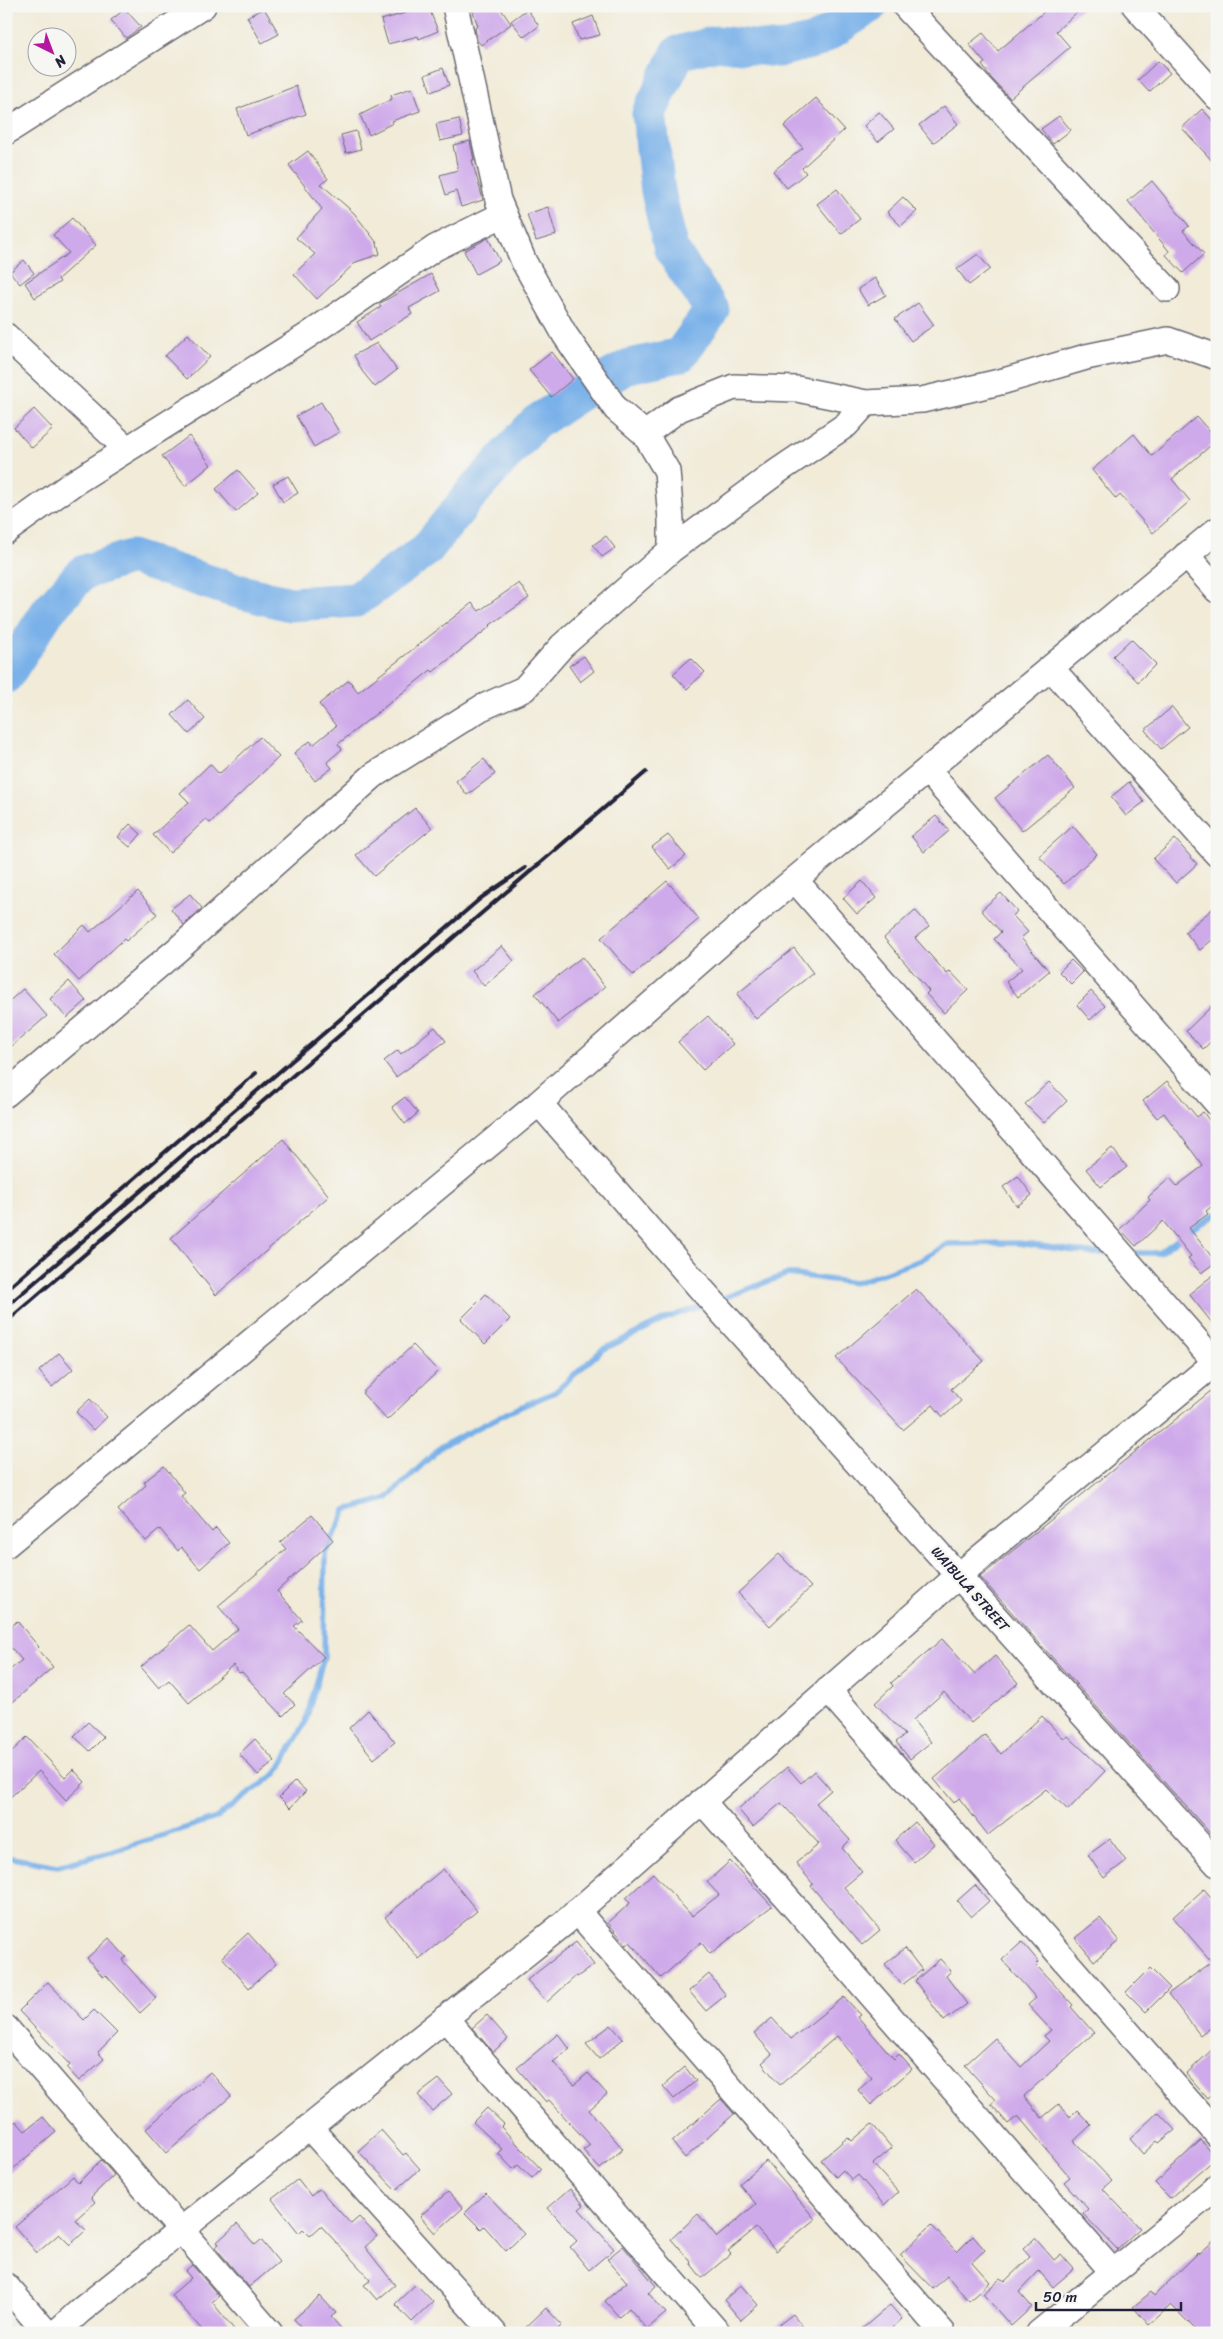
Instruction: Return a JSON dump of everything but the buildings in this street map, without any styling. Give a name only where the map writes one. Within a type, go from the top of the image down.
[{"type":"street","points":[[6,132],[203,6]]},
{"type":"street","points":[[454,6],[498,200],[524,262],[565,336],[616,409],[645,434],[667,471],[671,520],[671,550]]},
{"type":"street","points":[[905,6],[1167,290]]},
{"type":"street","points":[[1135,6],[1217,97]]},
{"type":"street","points":[[6,531],[72,484],[306,336],[435,248],[504,214]]},
{"type":"street","points":[[7,339],[127,449]]},
{"type":"street","points":[[645,434],[679,409],[734,387],[797,389],[866,403],[922,400],[1004,381],[1086,357],[1168,340],[1217,357]]},
{"type":"street","points":[[6,1094],[177,950],[374,775],[481,708],[524,689],[562,646],[671,550],[778,471],[846,425],[866,403]]},
{"type":"street","points":[[6,1545],[539,1104],[795,880],[1217,530]]},
{"type":"street","points":[[1186,555],[1217,590]]},
{"type":"street","points":[[1051,668],[1217,854]]},
{"type":"street","points":[[927,770],[1217,1103]]},
{"type":"street","points":[[56,2333],[577,1911],[958,1576],[1216,1362],[795,880]]},
{"type":"street","name":"WAIBULA STREET","points":[[539,1104],[724,1315],[1217,1864]]},
{"type":"street","points":[[828,1690],[1217,2134]]},
{"type":"street","points":[[702,1801],[1112,2271]]},
{"type":"street","points":[[577,1911],[943,2333]]},
{"type":"street","points":[[445,2018],[718,2333]]},
{"type":"street","points":[[6,2028],[270,2333]]},
{"type":"street","points":[[309,2127],[494,2333]]},
{"type":"street","points":[[1039,2333],[1112,2271],[1217,2187]]},
{"type":"street","points":[[6,2286],[47,2333]]},
{"type":"waterway","points":[[6,676],[48,611],[82,573],[131,557],[233,590],[290,604],[356,600],[426,550],[471,494],[535,423],[584,391],[629,366],[680,355],[712,310],[671,249],[658,191],[649,113],[678,53],[717,43],[778,50],[818,40],[870,6]]},
{"type":"waterway","points":[[1131,1253],[1159,1253],[1217,1214]]},
{"type":"waterway","points":[[718,1300],[788,1274],[855,1283],[921,1260],[947,1244],[1018,1243],[1089,1253],[1109,1253]]},
{"type":"waterway","points":[[6,1857],[58,1866],[111,1852],[216,1818],[277,1773],[305,1723],[324,1657],[325,1554],[346,1510],[386,1499],[442,1446],[509,1412],[555,1392],[602,1350],[667,1318],[707,1304]]},
{"type":"railway","points":[[6,1322],[646,772]]},
{"type":"railway","points":[[6,1307],[481,898],[525,868]]},
{"type":"railway","points":[[6,1290],[256,1073]]}]
